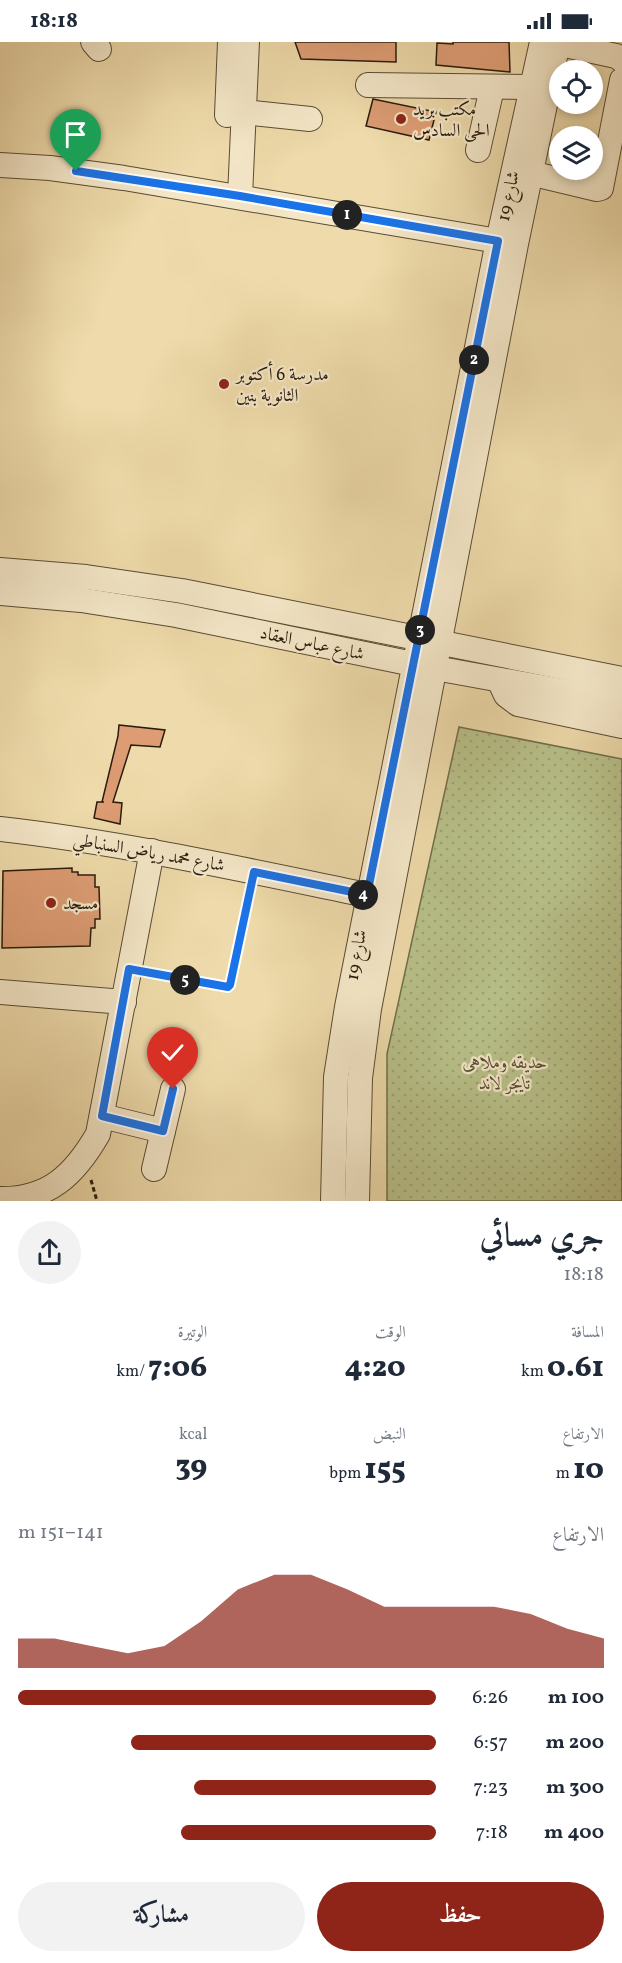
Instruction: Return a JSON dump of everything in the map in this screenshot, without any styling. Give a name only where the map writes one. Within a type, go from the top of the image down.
[{"type":"street","points":[[230,42],[232,195]]},
{"type":"street","points":[[232,195],[244,112],[247,42]]},
{"type":"street","points":[[552,42],[616,56],[622,60]]},
{"type":"street","name":"شارع 19","points":[[430,640],[498,241],[531,87],[552,42]]},
{"type":"street","name":"شارع 19","points":[[333,1201],[336,1077],[367,895],[430,640],[530,173],[552,42]]},
{"type":"street","points":[[530,173],[597,189],[602,188],[622,80]]},
{"type":"street","points":[[368,85],[531,87]]},
{"type":"street","points":[[478,150],[492,88]]},
{"type":"street","points":[[244,112],[310,119]]},
{"type":"street","points":[[0,165],[76,171],[232,195],[498,241]]},
{"type":"street","name":"شارع عباس العقاد","points":[[0,570],[86,577],[182,591],[622,678]]},
{"type":"street","name":"شارع عباس العقاد","points":[[0,593],[81,600],[176,615],[424,666],[622,702]]},
{"type":"street","name":"شارع 19","points":[[357,1201],[360,1078],[424,666]]},
{"type":"street","points":[[500,680],[506,695],[518,704],[622,726]]},
{"type":"street","name":"شارع محمد رياض السنباطي","points":[[0,829],[62,836],[152,851],[367,895]]},
{"type":"street","points":[[0,1199],[16,1200],[42,1192],[66,1178],[85,1158],[98,1134],[152,851]]},
{"type":"street","points":[[0,992],[124,1002]]},
{"type":"street","points":[[154,1169],[173,1089]]},
{"type":"street","points":[[102,1116],[163,1131]]},
{"type":"path","points":[[129,969],[228,987],[254,872]]},
{"type":"green space","name":"حديقه وملاهى تايجر لاند","points":[[459,727],[622,759],[622,1201],[387,1201],[387,1054]]},
{"type":"building","points":[[295,42],[396,42],[396,62],[301,59]]},
{"type":"building","points":[[453,42],[509,42],[510,72],[436,65],[437,43],[453,44]]},
{"type":"building","name":"مكتب بريد الحى السادس","points":[[373,99],[436,112],[429,140],[366,126]]},
{"type":"building","points":[[119,725],[165,730],[160,747],[131,745],[113,802],[122,803],[120,824],[94,818],[97,802],[102,802]]},
{"type":"building","name":"مسجد","points":[[72,868],[72,872],[78,872],[78,875],[95,875],[95,887],[99,887],[100,919],[95,919],[95,928],[91,928],[90,946],[2,948],[3,871]]},
{"type":"place","name":"مكتب بريد الحى السادس","points":[[401,119]]},
{"type":"place","name":"مدرسة 6 أكتوبر الثانوية بنين","points":[[224,384]]},
{"type":"place","name":"مسجد","points":[[51,903]]},
{"type":"route","points":[[76,171],[240,196],[498,241],[367,895],[254,872],[228,987],[129,969],[102,1116],[163,1131],[173,1089]]}]
